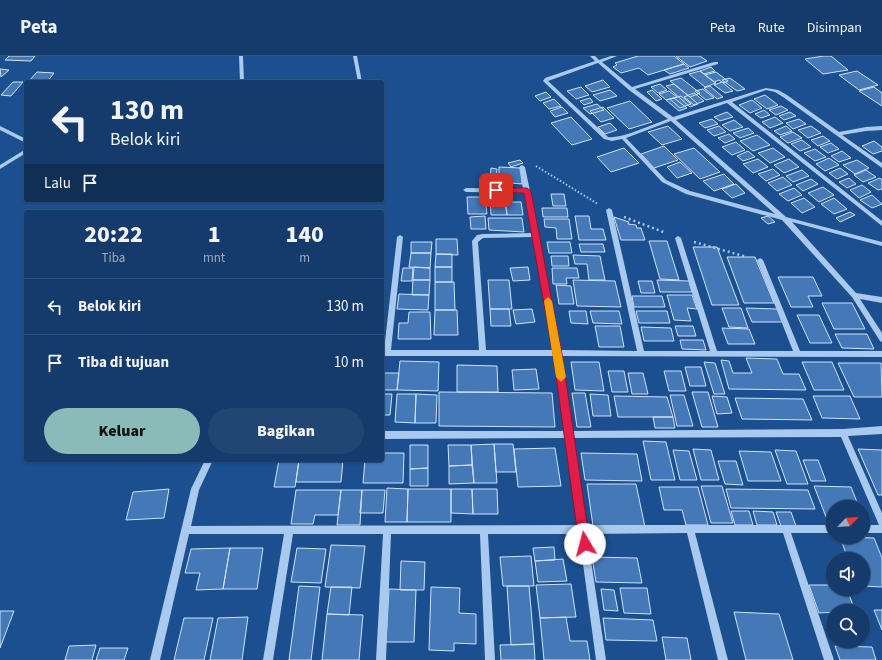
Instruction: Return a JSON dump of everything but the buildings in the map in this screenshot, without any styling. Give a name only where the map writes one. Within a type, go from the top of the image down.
[{"type":"street","points":[[241,56],[242,80]]},
{"type":"street","points":[[355,56],[360,80]]},
{"type":"street","points":[[592,56],[596,61],[631,89],[672,118],[786,220],[854,295],[882,339]]},
{"type":"street","points":[[615,56],[548,78],[545,81],[604,137],[612,139],[623,137],[672,118],[728,101],[766,90],[776,91],[882,166]]},
{"type":"street","points":[[631,89],[716,63]]},
{"type":"street","points":[[728,101],[882,224]]},
{"type":"street","points":[[0,128],[24,141]]},
{"type":"street","points":[[838,134],[882,128]]},
{"type":"street","points":[[623,137],[664,181],[673,187],[688,193],[786,220],[882,244]]},
{"type":"street","points":[[0,167],[24,152]]},
{"type":"street","points":[[522,167],[558,354],[601,660]]},
{"type":"street","points":[[466,190],[527,191]]},
{"type":"street","points":[[608,210],[641,353]]},
{"type":"street","points":[[483,354],[475,242],[479,237],[483,236],[536,235]]},
{"type":"street","points":[[400,237],[384,353],[558,354],[714,352],[882,354]]},
{"type":"street","points":[[678,238],[714,352]]},
{"type":"street","points":[[760,260],[798,354]]},
{"type":"street","points":[[854,295],[882,300]]},
{"type":"street","points":[[384,435],[843,433],[882,430]]},
{"type":"street","points":[[843,433],[882,523]]},
{"type":"street","points":[[155,660],[194,489],[208,462]]},
{"type":"street","points":[[870,529],[882,529]]},
{"type":"street","points":[[185,530],[826,530]]},
{"type":"street","points":[[268,660],[289,530]]},
{"type":"street","points":[[381,660],[387,530]]},
{"type":"street","points":[[484,530],[490,660]]},
{"type":"street","points":[[690,530],[723,660]]},
{"type":"street","points":[[786,530],[829,660]]},
{"type":"path","points":[[522,167],[533,164],[608,210],[678,238],[760,260]]},
{"type":"slow traffic","points":[[548,301],[561,377]]},
{"type":"route","points":[[496,190],[527,191],[558,354],[585,544]]}]
